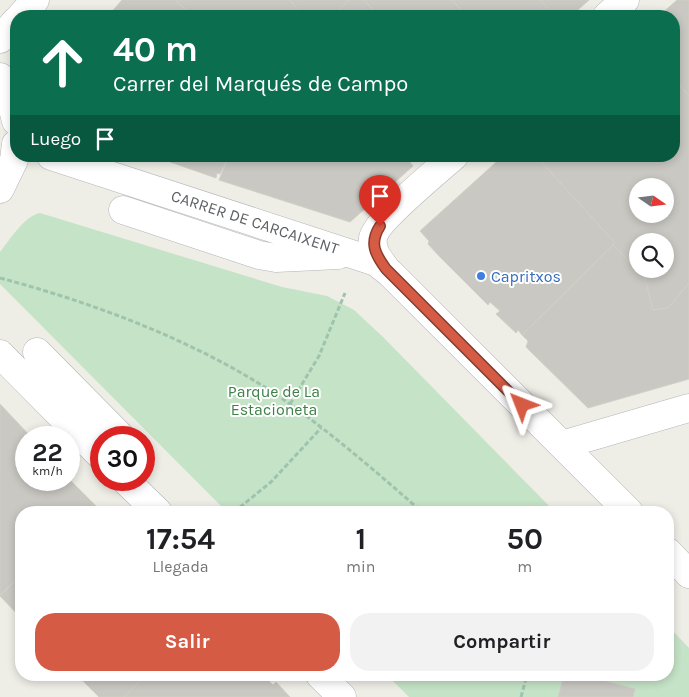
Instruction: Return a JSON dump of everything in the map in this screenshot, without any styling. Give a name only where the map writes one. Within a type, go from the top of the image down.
[{"type":"street","points":[[26,10],[35,0]]},
{"type":"street","points":[[614,10],[625,0]]},
{"type":"street","points":[[0,39],[10,28]]},
{"type":"street","points":[[0,77],[10,97]]},
{"type":"street","points":[[0,189],[13,162]]},
{"type":"street","name":"CARRER DE CARCAIXENT","points":[[69,162],[375,263],[623,506]]},
{"type":"street","points":[[123,210],[259,255],[276,258],[334,255],[375,263],[374,236],[393,212],[447,162]]},
{"type":"street","points":[[37,352],[110,426]]},
{"type":"street","points":[[0,354],[90,445]]},
{"type":"street","points":[[562,445],[689,408]]},
{"type":"street","points":[[137,491],[153,506]]},
{"type":"street","points":[[151,491],[157,506]]},
{"type":"street","points":[[674,558],[689,574]]},
{"type":"street","points":[[326,681],[342,697]]},
{"type":"path","points":[[0,278],[54,292],[129,319],[219,362],[290,404],[415,506]]},
{"type":"path","points":[[290,404],[319,356],[345,293]]},
{"type":"path","points":[[242,506],[272,482],[321,428]]},
{"type":"path","points":[[521,697],[525,681]]},
{"type":"green space","name":"Parque de La Estacioneta","points":[[40,213],[282,287],[327,296],[354,310],[383,337],[549,506],[221,506],[155,440],[155,426],[141,426],[0,284],[0,252],[28,219]]},
{"type":"green space","points":[[674,632],[689,648],[689,697],[409,697],[393,681],[674,681]]},
{"type":"building","points":[[122,0],[175,0],[186,10],[113,10]]},
{"type":"building","points":[[175,0],[289,0],[299,10],[186,10]]},
{"type":"building","points":[[289,0],[349,0],[339,10],[299,10]]},
{"type":"building","points":[[349,0],[364,0],[373,10],[339,10]]},
{"type":"building","points":[[364,0],[452,0],[461,10],[373,10]]},
{"type":"building","points":[[452,0],[540,0],[550,10],[461,10]]},
{"type":"building","points":[[540,0],[589,0],[578,10],[550,10]]},
{"type":"building","points":[[677,0],[689,0],[689,96],[680,86],[680,10],[666,10]]},
{"type":"building","points":[[680,86],[689,96],[689,283],[668,308],[653,310],[645,278],[674,278],[674,233],[629,233],[629,262],[613,245],[615,243],[541,162],[680,162]]},
{"type":"building","points":[[170,162],[226,162],[220,174],[217,173],[216,178]]},
{"type":"building","points":[[226,162],[410,162],[413,166],[350,222],[219,180]]},
{"type":"building","points":[[496,162],[541,162],[615,243],[522,335],[518,330],[516,333],[496,314],[500,311],[490,302],[488,305],[439,256],[420,231]]},
{"type":"building","points":[[613,245],[629,262],[629,278],[645,278],[653,310],[668,308],[689,283],[689,379],[588,408],[526,347],[528,341],[522,335]]},
{"type":"building","points":[[0,404],[21,426],[15,426],[15,491],[80,490],[94,504],[92,506],[15,506],[15,581],[0,595]]},
{"type":"building","points":[[15,581],[15,612],[0,596]]},
{"type":"building","points":[[83,681],[140,681],[124,697],[99,697]]},
{"type":"building","points":[[140,681],[269,681],[273,685],[276,682],[290,697],[124,697]]},
{"type":"building","points":[[562,681],[605,681],[635,689],[633,697],[558,697]]},
{"type":"place","name":"Capritxos","points":[[481,276]]},
{"type":"route","points":[[380,226],[374,236],[373,248],[377,258],[522,405]]}]
